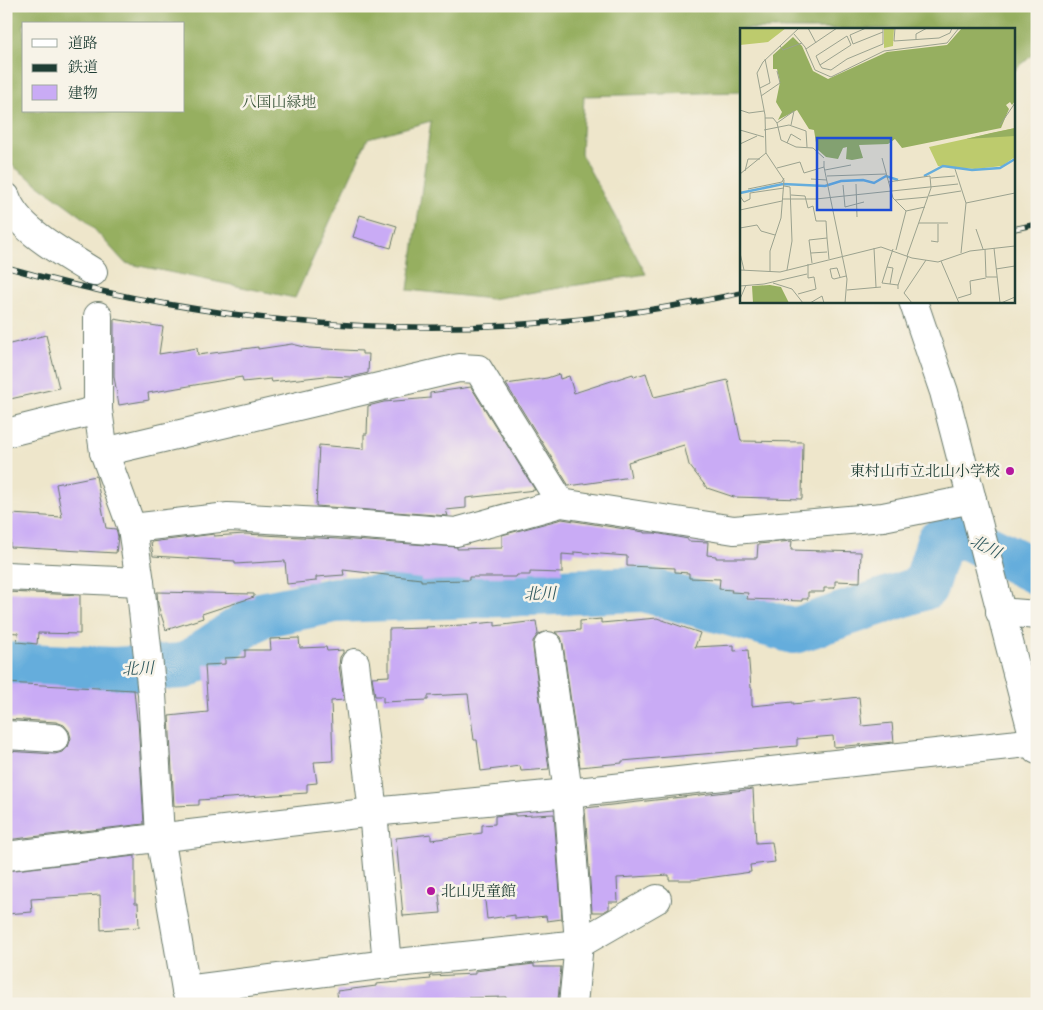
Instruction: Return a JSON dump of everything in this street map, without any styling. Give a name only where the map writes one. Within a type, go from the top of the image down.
[{"type":"street","points":[[6,197],[9,207],[34,234],[93,272]]},
{"type":"street","points":[[6,856],[160,836],[373,812],[1036,745],[944,392],[913,302]]},
{"type":"street","points":[[98,316],[98,410],[104,452],[132,528],[152,694],[160,836],[188,997],[388,964],[579,944],[657,899]]},
{"type":"street","points":[[104,452],[460,368],[478,369],[561,503]]},
{"type":"street","points":[[6,433],[98,410]]},
{"type":"street","points":[[132,528],[228,517],[456,532],[561,503],[734,530],[975,511]]},
{"type":"street","points":[[6,576],[140,582]]},
{"type":"street","points":[[998,601],[1037,615]]},
{"type":"street","points":[[548,646],[568,792],[579,944],[573,1004]]},
{"type":"street","points":[[355,663],[373,812],[388,964]]},
{"type":"street","points":[[6,735],[55,738]]},
{"type":"green space","name":"八国山緑地","points":[[6,6],[1037,6],[1037,51],[1016,69],[1016,28],[740,28],[740,92],[584,96],[581,154],[646,274],[491,299],[408,290],[431,121],[368,138],[295,298],[125,263],[84,218],[6,161]]},
{"type":"building","points":[[360,215],[397,226],[391,248],[353,237]]},
{"type":"building","points":[[114,319],[163,327],[159,354],[197,348],[198,355],[292,344],[309,348],[362,351],[362,354],[369,354],[368,373],[352,377],[325,376],[272,382],[271,379],[243,382],[242,377],[148,393],[149,400],[119,405],[114,377]]},
{"type":"building","points":[[46,335],[59,388],[6,400],[6,345]]},
{"type":"building","points":[[646,373],[654,397],[728,380],[741,441],[803,442],[802,499],[734,497],[707,488],[689,465],[684,445],[628,462],[631,477],[569,486],[506,384],[547,378],[559,374],[560,379],[569,376],[574,393],[633,374],[634,377]]},
{"type":"building","points":[[471,387],[535,490],[466,498],[466,508],[446,510],[448,516],[316,506],[319,445],[364,449],[364,434],[367,434],[368,406],[384,402],[430,398],[430,393]]},
{"type":"building","points":[[96,476],[106,528],[116,529],[117,532],[116,553],[10,547],[11,514],[62,517],[56,484]]},
{"type":"building","points":[[562,519],[644,533],[655,533],[688,539],[688,541],[708,542],[707,555],[716,556],[716,558],[757,558],[758,544],[792,541],[791,550],[861,552],[860,582],[835,581],[834,588],[824,588],[824,592],[808,592],[808,599],[802,599],[802,601],[747,599],[748,593],[719,589],[720,579],[689,578],[689,573],[675,572],[675,568],[627,566],[627,556],[574,552],[574,555],[562,554],[562,573],[530,572],[530,575],[517,575],[516,577],[469,577],[469,580],[421,581],[421,579],[343,570],[344,575],[316,577],[316,581],[287,584],[285,561],[235,564],[235,561],[153,556],[151,542],[214,534],[214,536],[245,534],[457,547],[457,549],[502,548],[502,535]]},
{"type":"building","points":[[6,592],[80,595],[80,634],[38,633],[37,644],[17,642],[18,633],[6,632]]},
{"type":"building","points":[[157,592],[254,594],[254,597],[202,614],[203,618],[166,630],[158,605]]},
{"type":"building","points":[[657,618],[700,633],[695,647],[734,645],[734,651],[748,650],[752,706],[859,697],[862,726],[892,723],[894,742],[834,747],[833,736],[797,739],[797,746],[622,761],[622,763],[580,767],[563,644],[561,637],[555,632],[580,630],[580,621],[601,619],[601,623]]},
{"type":"building","points":[[536,621],[538,634],[533,641],[533,648],[549,769],[521,771],[520,766],[481,771],[477,740],[474,740],[468,694],[428,696],[428,700],[383,702],[383,696],[375,696],[372,677],[389,676],[389,629],[427,628],[495,622],[495,626]]},
{"type":"building","points":[[299,638],[300,648],[326,647],[327,651],[343,650],[339,665],[344,700],[331,701],[333,761],[314,762],[317,783],[307,784],[307,793],[199,800],[199,805],[174,806],[169,716],[208,712],[205,665],[225,664],[225,658],[245,657],[245,650],[271,650],[270,639]]},
{"type":"building","points":[[6,683],[134,690],[138,720],[144,824],[6,840],[6,751],[55,754],[62,752],[68,747],[71,738],[69,731],[64,725],[56,722],[6,719]]},
{"type":"building","points":[[753,789],[756,843],[772,842],[775,862],[750,865],[751,872],[693,880],[669,880],[669,875],[617,878],[618,902],[609,902],[609,909],[603,912],[592,912],[585,808]]},
{"type":"building","points":[[515,814],[515,816],[554,814],[562,919],[547,921],[546,916],[515,919],[515,915],[487,919],[484,891],[439,895],[441,913],[403,916],[396,838],[431,834],[431,840],[482,833],[482,825],[495,824],[495,816]]},
{"type":"building","points":[[135,856],[135,903],[138,903],[139,927],[101,930],[100,895],[31,899],[32,912],[6,914],[6,871]]},
{"type":"building","points":[[534,964],[534,967],[561,967],[558,1000],[533,1000],[534,1004],[506,1004],[506,997],[454,998],[454,1004],[338,1004],[337,991],[376,986],[376,984],[431,979],[430,976],[475,974],[475,971]]},
{"type":"waterway","name":"北川","points":[[6,665],[114,670],[185,666],[260,615],[335,600],[644,589],[794,631],[925,587],[939,542],[963,535],[1037,572]]},
{"type":"railway","points":[[1016,229],[1037,224]]},
{"type":"railway","points":[[6,267],[76,285],[147,300],[219,312],[292,321],[365,326],[510,325],[582,319],[662,308],[740,293]]},
{"type":"place","name":"東村山市立北山小学校","points":[[1010,471]]},
{"type":"place","name":"北山児童館","points":[[431,891]]}]
